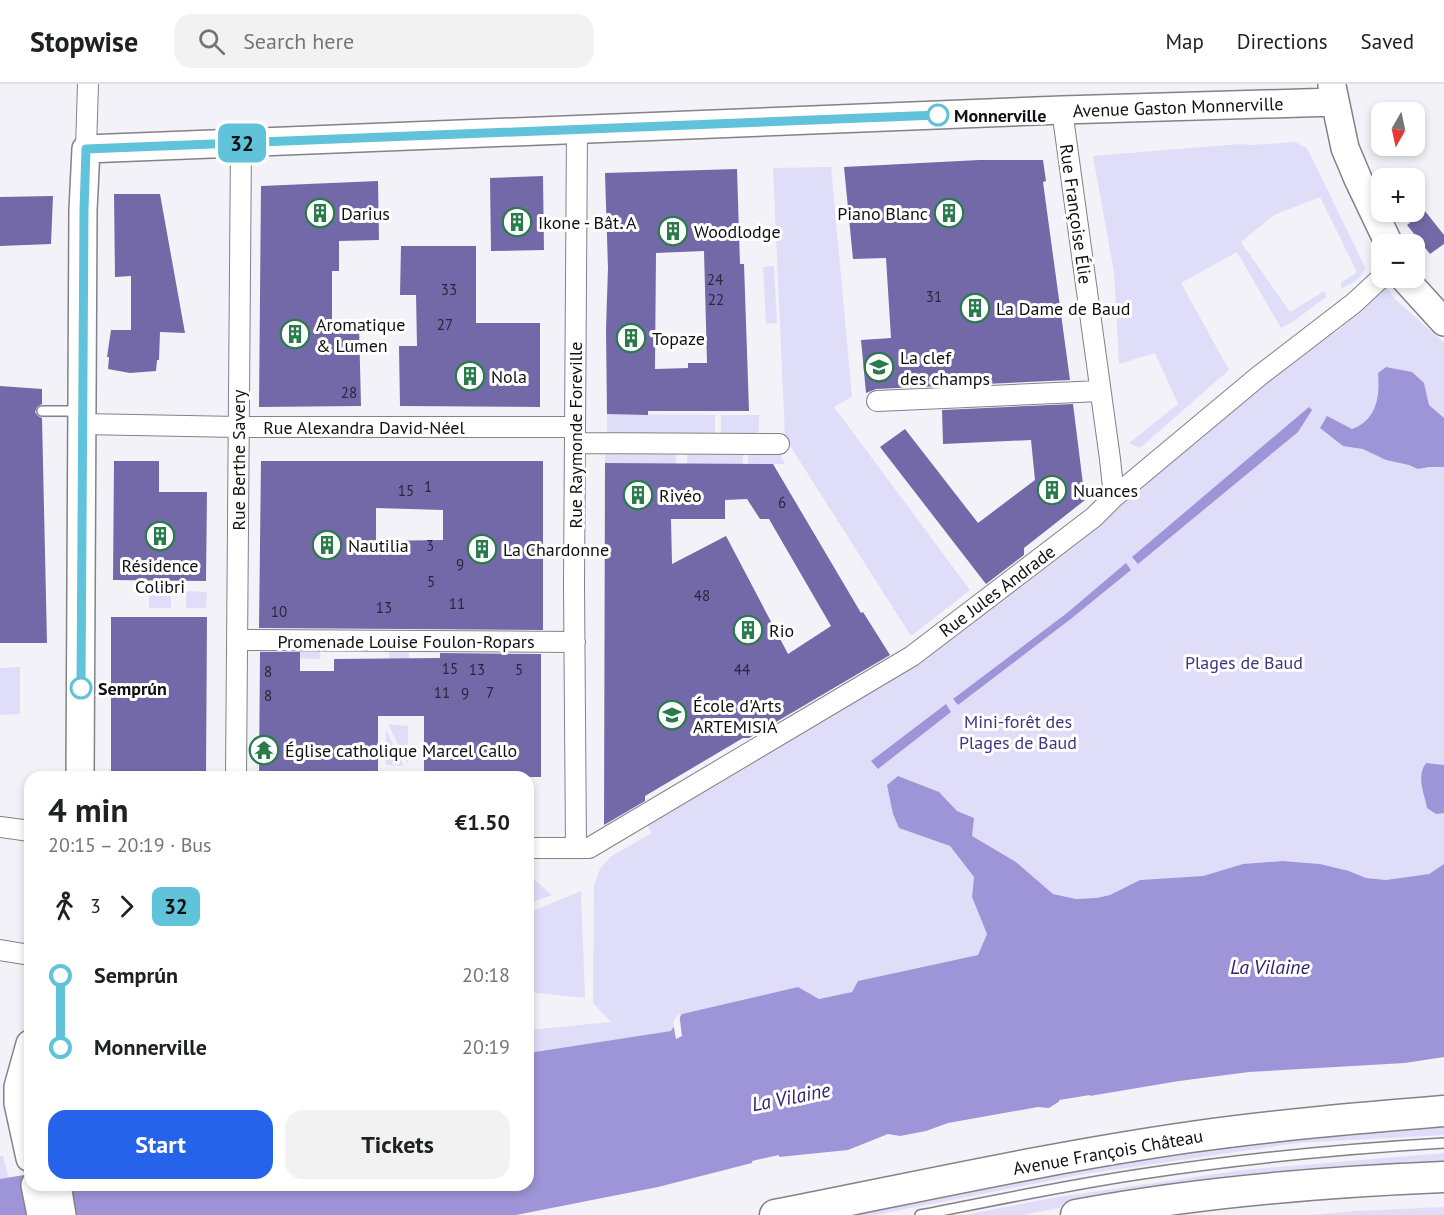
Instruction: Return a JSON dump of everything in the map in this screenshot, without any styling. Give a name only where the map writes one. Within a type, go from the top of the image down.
[{"type":"main road","name":"Avenue François Château","points":[[775,1215],[1081,1155],[1189,1137],[1299,1122],[1444,1111]]},
{"type":"main road","points":[[1076,1215],[1217,1194],[1350,1181],[1444,1177]]},
{"type":"street","points":[[80,771],[82,418],[88,84]]},
{"type":"street","points":[[1333,93],[1345,148],[1370,207],[1385,234]]},
{"type":"street","name":"Avenue Gaston Monnerville","points":[[86,149],[1062,110],[1333,93]]},
{"type":"street","name":"Rue Françoise Élie","points":[[1062,110],[1114,497]]},
{"type":"street","name":"Rue Raymonde Foreville","points":[[576,848],[577,129]]},
{"type":"street","name":"Rue Berthe Savery","points":[[236,771],[241,143]]},
{"type":"street","points":[[1425,284],[1444,307]]},
{"type":"street","name":"Rue Jules Andrade","points":[[534,848],[589,848],[912,656],[1094,517],[1114,497],[1259,376],[1371,288]]},
{"type":"street","points":[[1413,288],[1444,322]]},
{"type":"street","points":[[877,400],[1100,391]]},
{"type":"street","name":"Rue Alexandra David-Néel","points":[[82,418],[238,427],[575,435],[779,444]]},
{"type":"street","name":"Promenade Louise Foulon-Ropars","points":[[238,640],[575,642]]},
{"type":"street","points":[[0,827],[24,830]]},
{"type":"street","points":[[0,950],[24,954]]},
{"type":"street","points":[[24,1066],[18,1087],[18,1103],[24,1131]]},
{"type":"street","points":[[36,1191],[40,1215]]},
{"type":"street","points":[[58,1191],[62,1215]]},
{"type":"lane","points":[[42,411],[82,418]]},
{"type":"lane","points":[[920,1215],[1134,1175],[1218,1163],[1315,1152],[1444,1143]]},
{"type":"green space","points":[[1295,142],[1307,148],[1365,267],[1362,275],[1341,289],[1341,283],[1357,272],[1320,197],[1274,215],[1241,242],[1290,312],[1324,291],[1326,297],[1281,328],[1237,252],[1181,283],[1229,370],[1140,448],[1129,443],[1178,404],[1155,353],[1119,364],[1114,272],[1093,156],[1240,144]]},
{"type":"green space","points":[[831,167],[852,397],[834,407],[970,590],[911,636],[785,438],[773,168]]},
{"type":"green space","points":[[774,266],[777,323],[766,324],[763,267]]},
{"type":"green space","name":"Plages de Baud","points":[[1387,288],[1395,299],[1444,343],[1444,864],[1429,874],[1386,880],[1366,878],[1320,864],[1283,861],[1243,864],[1203,876],[1140,880],[1110,895],[1076,899],[1053,894],[1016,862],[971,836],[973,818],[957,811],[939,793],[898,776],[899,828],[950,846],[974,877],[972,897],[987,934],[978,955],[858,981],[852,992],[819,999],[798,988],[672,1031],[534,1052],[534,1029],[611,1022],[593,1003],[594,886],[600,869],[610,857],[652,833],[646,823],[901,673],[1328,325],[1335,333]]},
{"type":"green space","points":[[607,414],[715,415],[715,439],[607,438]]},
{"type":"green space","points":[[721,415],[759,415],[759,431],[751,439],[721,439]]},
{"type":"green space","points":[[605,451],[676,451],[676,464],[605,463]]},
{"type":"green space","points":[[687,451],[743,451],[743,464],[687,464]]},
{"type":"green space","points":[[748,451],[778,451],[785,464],[748,464]]},
{"type":"green space","points":[[149,591],[171,591],[171,608],[149,608]]},
{"type":"green space","points":[[186,591],[207,592],[206,608],[186,608]]},
{"type":"green space","points":[[260,644],[320,644],[320,659],[260,658]]},
{"type":"green space","points":[[389,644],[409,645],[409,716],[389,659]]},
{"type":"green space","points":[[20,667],[20,714],[0,715],[0,668]]},
{"type":"green space","points":[[388,724],[408,726],[408,764]]},
{"type":"green space","points":[[386,730],[404,766],[386,765]]},
{"type":"green space","points":[[534,879],[552,895],[534,902]]},
{"type":"green space","points":[[581,891],[585,998],[534,993],[534,911]]},
{"type":"green space","points":[[1444,1118],[1444,1135],[1297,1143],[1084,1174],[875,1215],[808,1215],[1082,1162]]},
{"type":"green space","points":[[1444,1153],[1444,1167],[1216,1185],[1023,1215],[965,1215],[1051,1198],[1243,1170]]},
{"type":"green space","points":[[0,1156],[3,1156],[9,1179],[0,1179]]},
{"type":"green space","points":[[1444,1207],[1444,1215],[1309,1215],[1355,1211]]},
{"type":"water","points":[[1386,367],[1412,372],[1424,383],[1429,405],[1444,418],[1444,467],[1418,469],[1386,460],[1363,449],[1343,446],[1320,428],[1327,416],[1352,429],[1367,420],[1377,398],[1378,373]]},
{"type":"water","points":[[1309,407],[1312,410],[1298,432],[1138,564],[1132,557]]},
{"type":"water","points":[[1126,563],[1131,570],[1072,618],[958,705],[953,699],[1067,613]]},
{"type":"water","points":[[946,704],[951,712],[878,769],[871,761]]},
{"type":"water","points":[[1426,763],[1444,765],[1444,813],[1436,814],[1427,808],[1421,779]]},
{"type":"water","name":"La Vilaine","points":[[898,776],[939,792],[957,811],[974,818],[972,836],[1016,862],[1053,894],[1076,899],[1110,895],[1140,880],[1203,876],[1243,864],[1283,861],[1320,864],[1366,878],[1386,880],[1429,874],[1444,864],[1444,1057],[1405,1063],[1249,1072],[1060,1101],[1049,1108],[1038,1107],[948,1123],[926,1131],[900,1136],[888,1134],[848,1150],[779,1157],[658,1187],[516,1215],[0,1215],[0,1179],[24,1175],[24,1191],[534,1191],[534,1052],[671,1031],[682,1014],[798,987],[819,999],[852,992],[858,981],[978,955],[987,934],[972,897],[974,877],[950,846],[899,828],[893,814],[887,785]]},
{"type":"pier","points":[[679,1012],[682,1036],[676,1039],[673,1023]]},
{"type":"pier","points":[[1090,1095],[1091,1099],[1060,1105],[1059,1100]]},
{"type":"pier","points":[[779,1155],[780,1160],[753,1166],[752,1161]]},
{"type":"building","points":[[979,160],[1043,160],[1046,181],[1043,182],[1070,380],[876,389],[866,393],[861,340],[891,338],[886,258],[853,259],[844,167]]},
{"type":"building","points":[[737,169],[740,264],[744,264],[749,411],[648,411],[648,415],[607,414],[608,268],[605,173]],"holes":[[[704,251],[707,363],[688,363],[688,368],[655,369],[656,253]]]},
{"type":"building","name":"Ikone - Bât. A","points":[[543,176],[544,250],[491,251],[490,178]]},
{"type":"building","points":[[378,181],[379,240],[339,241],[339,271],[332,271],[332,325],[359,325],[361,406],[259,407],[261,186]]},
{"type":"building","points":[[114,194],[160,194],[185,333],[160,332],[159,360],[157,360],[156,371],[130,373],[108,369],[109,357],[107,357],[111,330],[131,330],[131,276],[115,277]]},
{"type":"building","points":[[53,196],[51,244],[0,246],[0,197]]},
{"type":"building","points":[[1425,211],[1444,235],[1444,244],[1430,254],[1425,248],[1425,234],[1414,234],[1407,225],[1411,222],[1425,222]]},
{"type":"building","name":"Nola","points":[[401,246],[476,246],[476,323],[540,323],[540,407],[400,406],[399,346],[417,346],[416,295],[400,295]]},
{"type":"building","points":[[0,386],[42,389],[42,404],[35,412],[42,418],[47,643],[0,643]]},
{"type":"building","points":[[1073,404],[1085,500],[1024,548],[1024,555],[986,584],[880,447],[905,429],[978,523],[1035,480],[1031,440],[943,444],[942,410]]},
{"type":"building","name":"Résidence Colibri","points":[[114,461],[159,461],[159,492],[207,492],[206,581],[113,580]]},
{"type":"building","points":[[261,461],[543,461],[543,630],[259,628]],"holes":[[[376,508],[443,510],[443,540],[376,541]]]},
{"type":"building","points":[[605,463],[773,464],[861,613],[863,612],[890,655],[645,796],[645,801],[604,825]],"holes":[[[747,499],[760,519],[769,519],[831,626],[788,654],[726,536],[672,564],[671,519],[725,519],[725,500]]]},
{"type":"building","points":[[111,617],[207,617],[206,771],[111,771]]},
{"type":"building","points":[[260,652],[300,652],[300,671],[334,671],[334,659],[440,658],[440,653],[541,654],[541,777],[534,777],[534,771],[424,771],[424,716],[378,716],[378,771],[259,771]]},
{"type":"bus line","name":"32","points":[[81,688],[86,149],[938,115]]},
{"type":"place","name":"Monnerville","points":[[938,115]]},
{"type":"place","name":"Darius","points":[[320,213]]},
{"type":"place","name":"Piano Blanc","points":[[949,213]]},
{"type":"place","name":"Ikone - Bât. A","points":[[517,222]]},
{"type":"place","name":"Woodlodge","points":[[673,231]]},
{"type":"place","name":"La Dame de Baud","points":[[975,308]]},
{"type":"place","name":"Aromatique & Lumen","points":[[295,334]]},
{"type":"place","name":"Topaze","points":[[631,338]]},
{"type":"place","name":"La clef des champs","points":[[879,367]]},
{"type":"place","name":"Nola","points":[[470,376]]},
{"type":"place","name":"Nuances","points":[[1052,490]]},
{"type":"place","name":"Rivéo","points":[[638,495]]},
{"type":"place","name":"Résidence Colibri","points":[[160,536]]},
{"type":"place","name":"Nautilia","points":[[327,545]]},
{"type":"place","name":"La Chardonne","points":[[482,549]]},
{"type":"place","name":"Rio","points":[[748,630]]},
{"type":"place","name":"Semprún","points":[[81,688]]},
{"type":"place","name":"École d'Arts ARTEMISIA","points":[[672,715]]},
{"type":"place","name":"Église catholique Marcel Callo","points":[[264,750]]},
{"type":"park label","name":"Mini-forêt des Plages de Baud","points":[[1018,731]]}]
